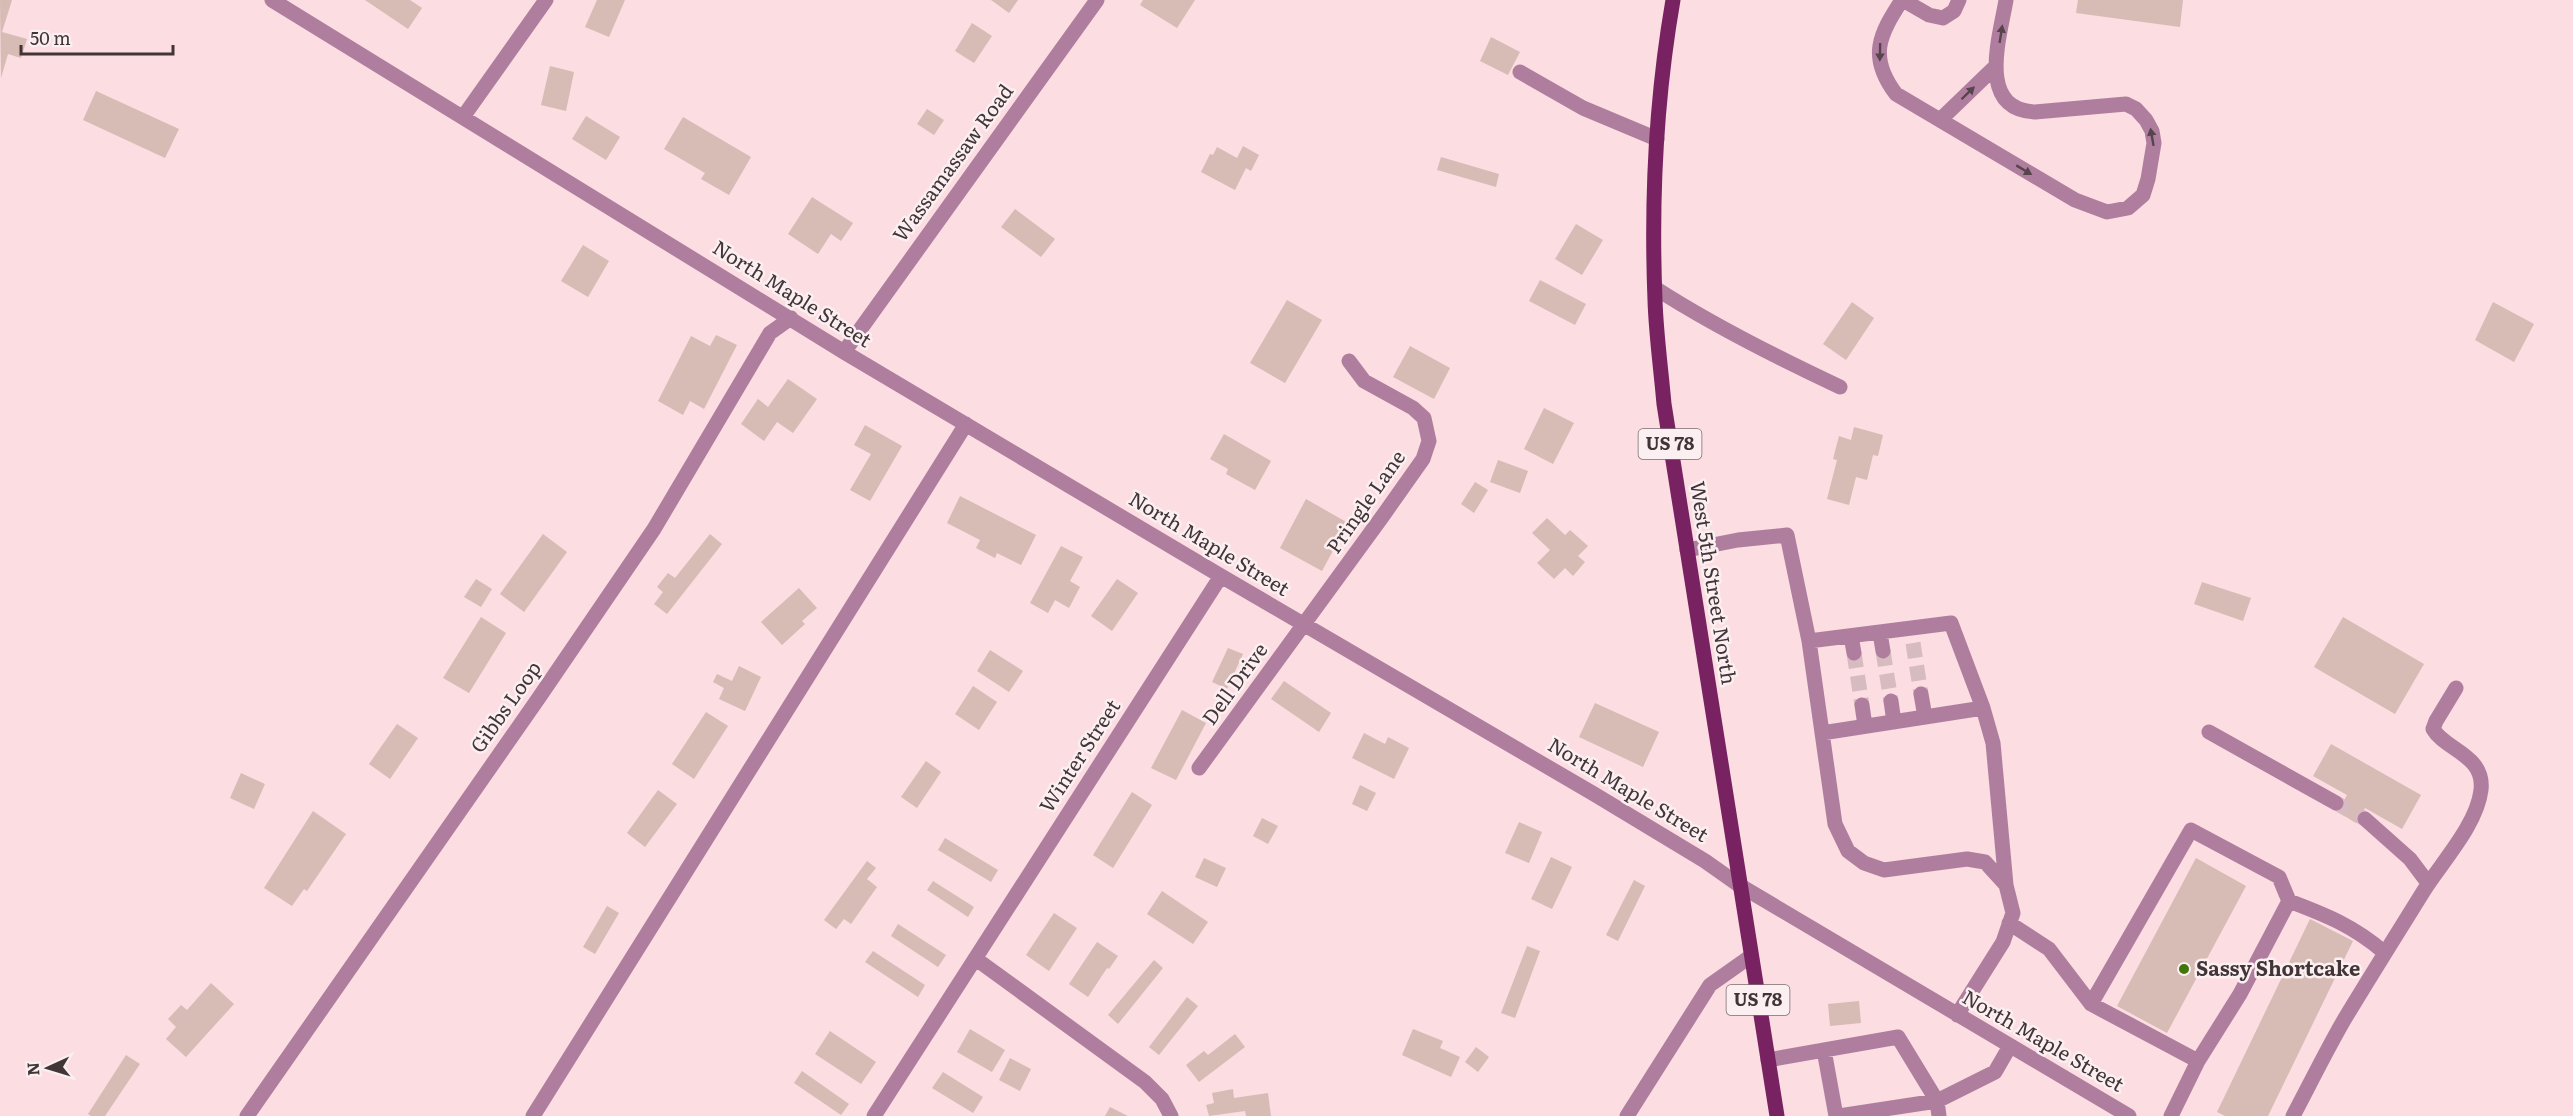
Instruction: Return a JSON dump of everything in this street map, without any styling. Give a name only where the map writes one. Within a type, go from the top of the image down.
[{"type":"main road","name":"West 5th Street North","points":[[1673,0],[1657,140],[1654,202],[1655,288],[1664,404],[1739,885]]},
{"type":"main road","name":"US 78","points":[[1739,885],[1777,1116]]},
{"type":"street","name":"North Maple Street","points":[[272,0],[844,352],[1604,800],[1705,861],[1739,885],[2129,1116]]},
{"type":"street","points":[[463,117],[546,0]]},
{"type":"street","name":"Wassamassaw Road","points":[[844,352],[1097,0]]},
{"type":"street","points":[[1959,0],[1954,11],[1943,18],[1929,15],[1903,0],[1881,36],[1878,52],[1881,68],[1896,94],[2092,208],[2118,212],[2137,202],[2143,195],[2148,179],[2154,143],[2152,131],[2136,109],[2126,104],[2023,111],[2003,97],[1997,85],[1996,66],[2006,0]]},
{"type":"street","points":[[1940,120],[1996,66]]},
{"type":"street","points":[[1520,72],[1583,108],[1657,140]]},
{"type":"street","points":[[1655,288],[1701,318],[1759,349],[1840,387]]},
{"type":"street","name":"Gibbs Loop","points":[[247,1116],[654,529],[770,333],[791,318]]},
{"type":"street","name":"Pringle Lane","points":[[1305,624],[1423,459],[1429,441],[1424,417],[1413,408],[1364,381],[1349,361]]},
{"type":"street","points":[[533,1116],[966,424]]},
{"type":"street","points":[[1687,550],[1738,540],[1787,536],[1809,641],[1835,824],[1848,850],[1864,863],[1884,870],[1967,859],[1985,862],[2006,885]]},
{"type":"street","name":"Winter Street","points":[[874,1116],[1221,576]]},
{"type":"street","points":[[1809,641],[1880,633],[1912,636],[1951,623],[1983,708],[1993,743],[2006,885],[2013,913],[2003,942],[1957,1015]]},
{"type":"street","name":"Dell Drive","points":[[1198,768],[1305,624]]},
{"type":"street","points":[[1880,633],[1883,651]]},
{"type":"street","points":[[1851,636],[1854,653]]},
{"type":"street","points":[[2293,1116],[2343,1021],[2431,878],[2473,816],[2482,789],[2478,771],[2462,752],[2436,734],[2433,729],[2456,688]]},
{"type":"street","points":[[1921,694],[1925,717]]},
{"type":"street","points":[[1891,701],[1894,722]]},
{"type":"street","points":[[1862,705],[1865,726]]},
{"type":"street","points":[[1821,733],[1983,708]]},
{"type":"street","points":[[2209,732],[2336,803]]},
{"type":"street","points":[[2365,819],[2431,878]]},
{"type":"street","points":[[2091,1004],[2191,830],[2279,878],[2289,901],[2336,919],[2364,935],[2385,953]]},
{"type":"street","points":[[2171,1116],[2198,1061],[2240,994],[2289,901]]},
{"type":"street","points":[[2009,923],[2049,949],[2091,1004],[2198,1061]]},
{"type":"street","points":[[1627,1116],[1710,985],[1751,956]]},
{"type":"street","points":[[976,959],[1145,1082],[1162,1099],[1171,1116]]},
{"type":"street","points":[[1768,1060],[1898,1037],[1938,1108]]},
{"type":"street","points":[[1824,1050],[1838,1116],[1938,1108],[1995,1072],[2010,1046]]},
{"type":"building","points":[[0,0],[12,0],[2,32],[27,39],[21,58],[8,54],[1,78]]},
{"type":"building","points":[[365,0],[410,0],[422,8],[408,29]]},
{"type":"building","points":[[597,0],[625,0],[609,37],[585,27]]},
{"type":"building","points":[[991,0],[1018,0],[1009,13]]},
{"type":"building","points":[[1143,0],[1195,0],[1177,28],[1140,5]]},
{"type":"building","points":[[2078,0],[2183,0],[2180,27],[2076,13]]},
{"type":"building","points":[[972,23],[992,36],[974,63],[955,51]]},
{"type":"building","points":[[1491,37],[1520,52],[1508,75],[1480,61]]},
{"type":"building","points":[[550,66],[574,72],[566,111],[541,105]]},
{"type":"building","points":[[96,91],[179,129],[165,158],[83,120]]},
{"type":"building","points":[[927,109],[944,120],[934,135],[917,124]]},
{"type":"building","points":[[586,116],[620,137],[606,160],[572,139]]},
{"type":"building","points":[[683,117],[751,157],[729,195],[701,179],[705,173],[664,149]]},
{"type":"building","points":[[1243,146],[1259,155],[1251,171],[1246,168],[1235,190],[1201,172],[1210,154],[1213,155],[1217,147],[1237,158]]},
{"type":"building","points":[[1441,157],[1499,174],[1496,187],[1437,170]]},
{"type":"building","points":[[812,197],[853,223],[841,241],[831,234],[818,254],[788,234]]},
{"type":"building","points":[[1015,209],[1055,239],[1041,257],[1001,227]]},
{"type":"building","points":[[1576,224],[1603,240],[1582,275],[1555,259]]},
{"type":"building","points":[[583,245],[609,261],[588,297],[561,281]]},
{"type":"building","points":[[1540,280],[1586,304],[1575,325],[1529,301]]},
{"type":"building","points":[[1287,300],[1322,320],[1285,383],[1250,363]]},
{"type":"building","points":[[1852,302],[1874,318],[1846,360],[1823,344]]},
{"type":"building","points":[[2493,302],[2534,324],[2514,362],[2475,340]]},
{"type":"building","points":[[716,335],[737,345],[704,409],[690,401],[683,415],[658,401],[691,336],[710,346]]},
{"type":"building","points":[[1410,346],[1450,368],[1434,399],[1393,377]]},
{"type":"building","points":[[788,379],[817,399],[793,433],[777,422],[764,441],[741,424],[758,399],[768,407]]},
{"type":"building","points":[[1544,408],[1574,423],[1553,464],[1524,449]]},
{"type":"building","points":[[865,425],[902,446],[870,501],[850,490],[871,454],[854,445]]},
{"type":"building","points":[[1854,427],[1883,435],[1878,456],[1873,455],[1867,480],[1856,477],[1849,505],[1827,499],[1837,460],[1833,459],[1839,436],[1851,440]]},
{"type":"building","points":[[1224,434],[1271,461],[1255,490],[1226,474],[1228,469],[1210,459]]},
{"type":"building","points":[[1498,460],[1528,471],[1520,493],[1490,482]]},
{"type":"building","points":[[1475,482],[1488,490],[1474,513],[1461,504]]},
{"type":"building","points":[[960,496],[1036,535],[1021,565],[997,553],[995,558],[976,548],[980,540],[947,523]]},
{"type":"building","points":[[1306,499],[1348,523],[1322,571],[1280,548]]},
{"type":"building","points":[[1547,518],[1565,535],[1570,530],[1588,546],[1578,556],[1585,562],[1573,576],[1565,568],[1554,579],[1537,563],[1550,550],[1532,533]]},
{"type":"building","points":[[543,534],[567,552],[524,612],[500,594]]},
{"type":"building","points":[[710,534],[722,544],[667,614],[654,604],[663,592],[657,587],[668,573],[675,578]]},
{"type":"building","points":[[1061,546],[1083,557],[1070,581],[1080,587],[1069,608],[1055,600],[1048,613],[1030,603]]},
{"type":"building","points":[[476,579],[492,589],[481,607],[464,597]]},
{"type":"building","points":[[1117,579],[1138,593],[1112,631],[1091,616]]},
{"type":"building","points":[[2202,582],[2251,598],[2243,621],[2194,604]]},
{"type":"building","points":[[799,588],[817,608],[802,621],[805,624],[782,645],[761,622]]},
{"type":"building","points":[[481,617],[506,633],[469,693],[443,678]]},
{"type":"building","points":[[2343,617],[2424,664],[2395,714],[2314,667]]},
{"type":"building","points":[[1228,648],[1243,654],[1227,689],[1212,682]]},
{"type":"building","points":[[990,650],[1023,671],[1009,692],[977,671]]},
{"type":"building","points":[[739,666],[761,677],[745,711],[719,699],[724,688],[713,682],[717,674],[732,681]]},
{"type":"building","points":[[1284,681],[1331,713],[1319,732],[1271,699]]},
{"type":"building","points":[[973,686],[997,702],[979,730],[955,714]]},
{"type":"building","points":[[1595,703],[1659,732],[1643,767],[1579,737]]},
{"type":"building","points":[[1182,710],[1206,723],[1176,780],[1151,768]]},
{"type":"building","points":[[706,712],[728,726],[694,779],[672,764]]},
{"type":"building","points":[[397,724],[418,738],[390,779],[369,764]]},
{"type":"building","points":[[1364,733],[1385,744],[1388,737],[1409,748],[1394,779],[1352,758]]},
{"type":"building","points":[[2331,744],[2421,795],[2402,829],[2365,808],[2356,823],[2338,812],[2347,795],[2313,776]]},
{"type":"building","points":[[926,761],[941,772],[917,808],[901,797]]},
{"type":"building","points":[[241,773],[265,784],[254,809],[230,798]]},
{"type":"building","points":[[1360,785],[1376,793],[1367,811],[1352,804]]},
{"type":"building","points":[[658,790],[677,804],[645,847],[627,833]]},
{"type":"building","points":[[1132,792],[1152,805],[1113,868],[1093,855]]},
{"type":"building","points":[[313,811],[346,834],[307,891],[304,889],[292,906],[264,888]]},
{"type":"building","points":[[1262,818],[1278,826],[1268,844],[1253,836]]},
{"type":"building","points":[[1519,822],[1542,832],[1529,863],[1505,853]]},
{"type":"building","points":[[945,838],[998,870],[991,882],[938,850]]},
{"type":"building","points":[[1551,857],[1572,867],[1552,909],[1531,899]]},
{"type":"building","points":[[1204,858],[1226,868],[1217,887],[1195,877]]},
{"type":"building","points":[[2196,858],[2246,886],[2167,1033],[2117,1006]]},
{"type":"building","points":[[867,861],[876,868],[867,879],[877,887],[851,924],[844,919],[836,929],[824,920]]},
{"type":"building","points":[[1634,880],[1645,886],[1618,941],[1606,935]]},
{"type":"building","points":[[933,881],[974,907],[968,917],[927,890]]},
{"type":"building","points":[[1162,891],[1208,922],[1193,944],[1147,914]]},
{"type":"building","points":[[607,906],[619,913],[595,954],[583,947]]},
{"type":"building","points":[[1054,913],[1077,928],[1049,971],[1026,955]]},
{"type":"building","points":[[2310,919],[2353,941],[2268,1116],[2225,1116],[2217,1112]]},
{"type":"building","points":[[898,924],[946,955],[938,967],[891,936]]},
{"type":"building","points":[[1097,942],[1118,956],[1088,997],[1069,984]]},
{"type":"building","points":[[1527,946],[1540,951],[1515,1018],[1501,1013]]},
{"type":"building","points":[[873,951],[925,985],[918,997],[865,962]]},
{"type":"building","points":[[1154,960],[1163,968],[1118,1024],[1108,1015]]},
{"type":"building","points":[[211,983],[234,1004],[186,1057],[166,1039],[176,1027],[168,1019],[181,1005],[187,1010]]},
{"type":"building","points":[[1187,997],[1198,1006],[1159,1055],[1149,1047]]},
{"type":"building","points":[[1859,1001],[1861,1023],[1830,1026],[1828,1004]]},
{"type":"building","points":[[970,1029],[1005,1050],[992,1072],[957,1052]]},
{"type":"building","points":[[1413,1029],[1443,1041],[1440,1048],[1460,1057],[1451,1077],[1402,1055]]},
{"type":"building","points":[[830,1031],[876,1062],[861,1084],[815,1054]]},
{"type":"building","points":[[1235,1034],[1245,1047],[1199,1082],[1186,1065],[1204,1051],[1208,1055]]},
{"type":"building","points":[[1476,1047],[1489,1057],[1478,1072],[1465,1062]]},
{"type":"building","points":[[126,1055],[140,1064],[105,1116],[91,1116],[88,1114]]},
{"type":"building","points":[[1010,1058],[1031,1069],[1020,1091],[999,1080]]},
{"type":"building","points":[[802,1071],[849,1104],[841,1115],[794,1083]]},
{"type":"building","points":[[943,1072],[983,1097],[973,1113],[932,1088]]},
{"type":"building","points":[[1233,1089],[1234,1098],[1268,1093],[1271,1116],[1246,1116],[1245,1111],[1209,1116],[1206,1105],[1214,1103],[1212,1093]]},
{"type":"building","points":[[1110,1107],[1128,1116],[1105,1116]]},
{"type":"tunnel","points":[[1913,643],[1921,694]]},
{"type":"tunnel","points":[[1883,651],[1891,701]]},
{"type":"tunnel","points":[[1854,653],[1862,705]]},
{"type":"tunnel","points":[[2336,803],[2365,819]]},
{"type":"place","name":"Sassy Shortcake","points":[[2184,969]]}]
